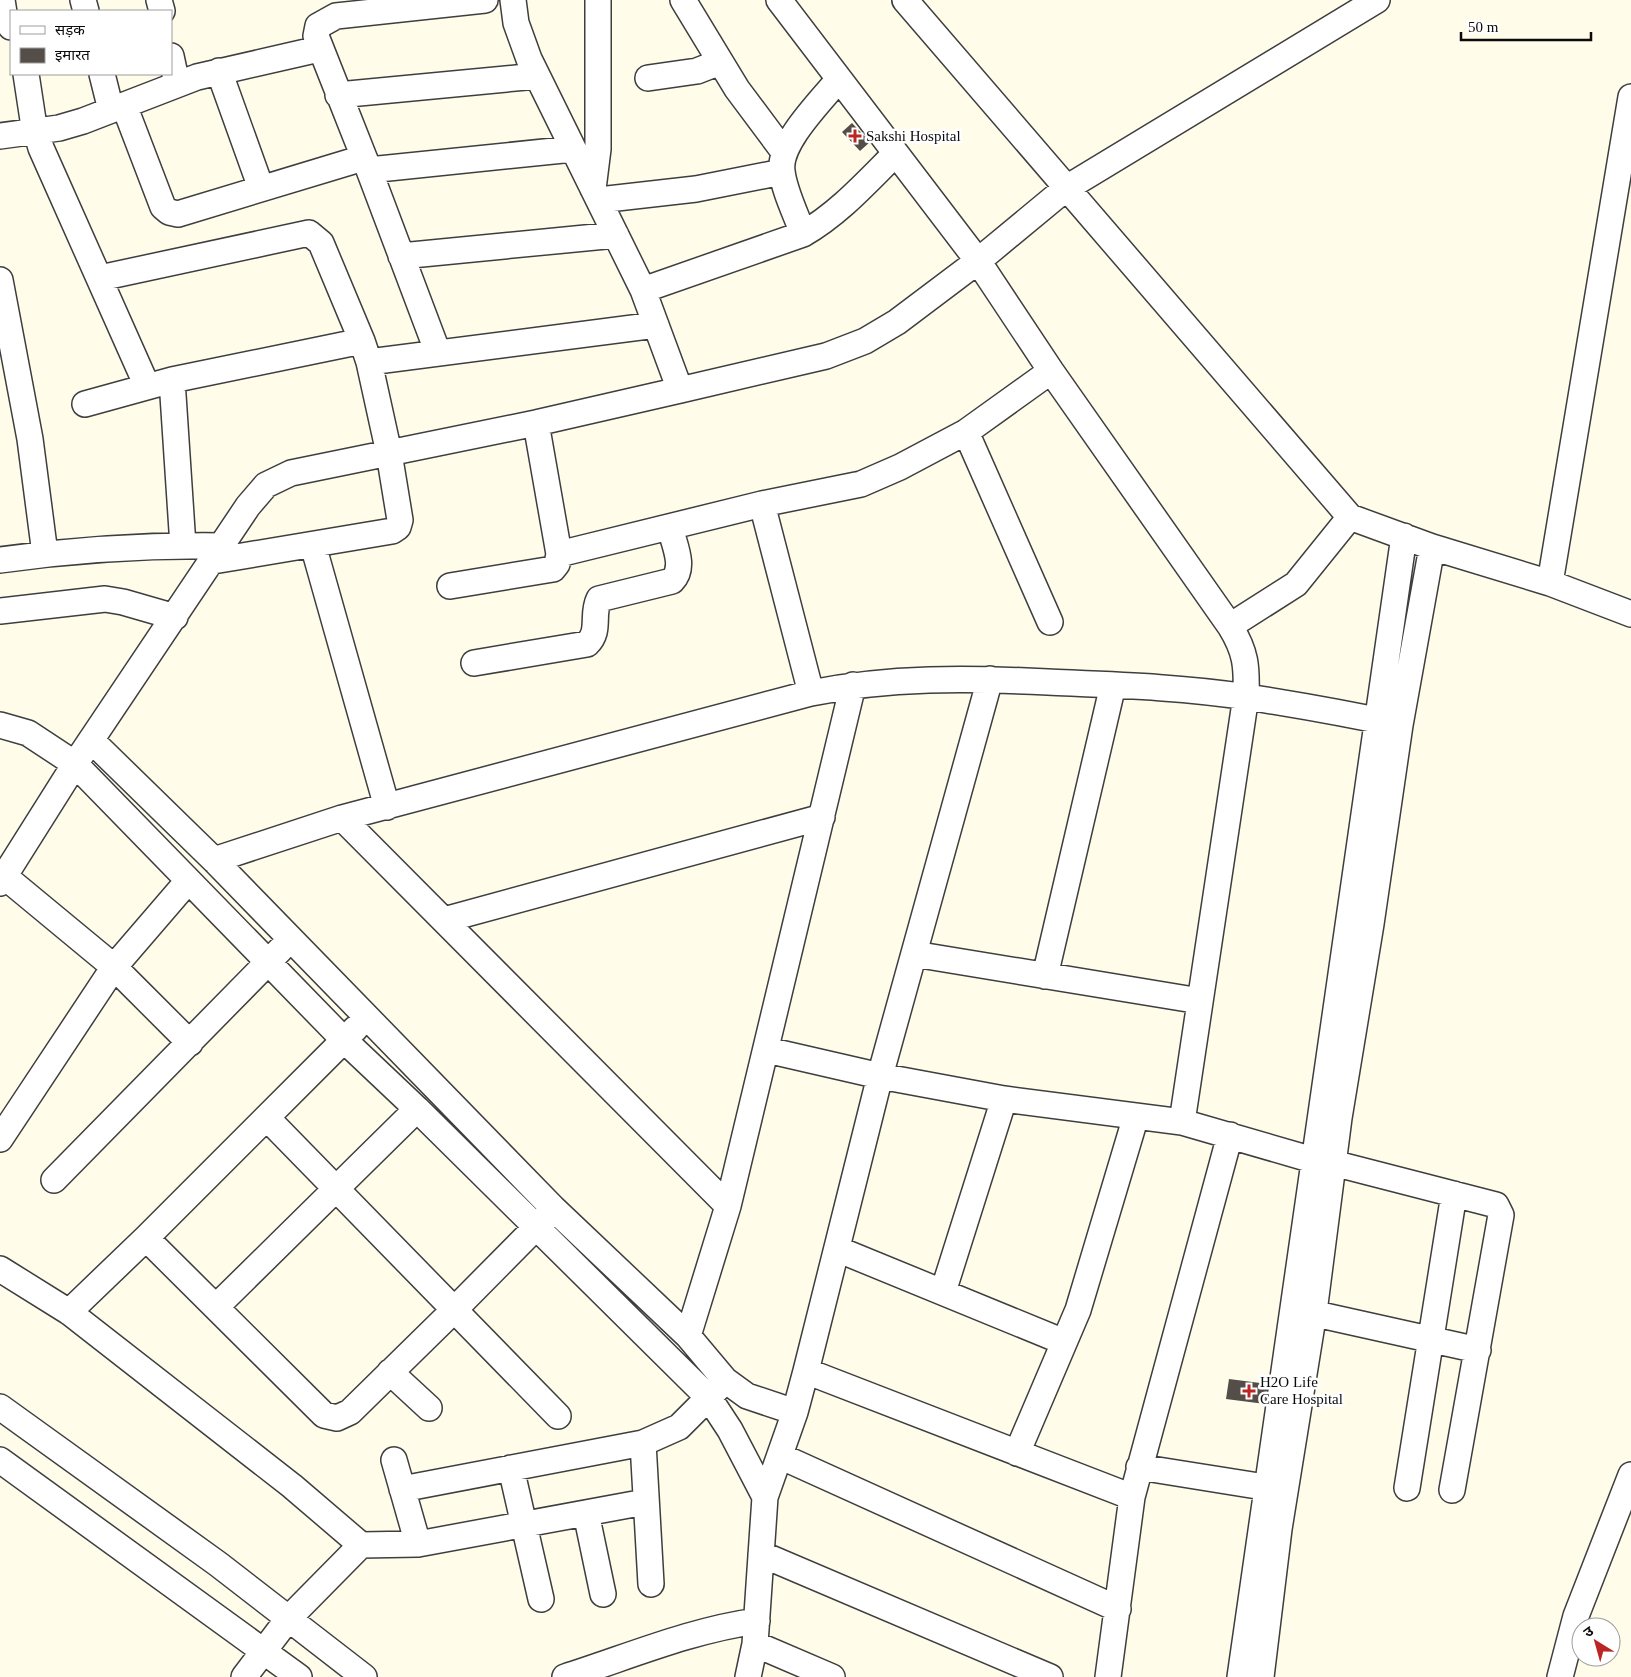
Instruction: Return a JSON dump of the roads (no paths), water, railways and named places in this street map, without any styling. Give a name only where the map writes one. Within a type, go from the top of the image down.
[{"type":"street","points":[[2,0],[5,19],[10,26]]},
{"type":"street","points":[[438,353],[366,164],[319,48],[317,31],[318,26],[325,20],[336,16],[400,4],[485,0]]},
{"type":"street","points":[[513,0],[520,38],[643,290],[680,390]]},
{"type":"street","points":[[596,195],[598,149],[598,0]]},
{"type":"street","points":[[683,0],[783,162],[802,234]]},
{"type":"street","points":[[778,0],[978,261],[1051,371],[1230,626],[1244,652],[1247,664],[1246,696],[1182,1122]]},
{"type":"street","points":[[905,0],[1350,517],[1432,547],[1550,582],[1631,614]]},
{"type":"street","points":[[190,1043],[114,967],[2,880],[91,740],[248,506],[266,485],[291,473],[536,423],[680,390],[826,356],[865,341],[897,322],[978,261],[1066,189],[1369,2]]},
{"type":"street","points":[[0,136],[36,132],[83,121],[177,84],[218,71],[319,48]]},
{"type":"street","points":[[172,61],[177,84]]},
{"type":"street","points":[[648,78],[697,71],[720,62]]},
{"type":"street","points":[[218,71],[261,188]]},
{"type":"street","points":[[26,75],[36,132],[46,161],[147,386]]},
{"type":"street","points":[[102,75],[163,207],[169,212],[178,214],[261,188],[366,164],[573,149]]},
{"type":"street","points":[[338,95],[537,76]]},
{"type":"street","points":[[783,162],[790,140],[838,80]]},
{"type":"street","points":[[1550,582],[1631,96]]},
{"type":"street","points":[[643,290],[802,234],[821,224],[895,154]]},
{"type":"street","points":[[596,195],[696,189],[783,162]]},
{"type":"street","points":[[0,560],[45,554],[183,546],[217,553],[312,545],[392,531],[398,527],[400,520],[389,453],[365,352],[321,243],[308,233],[100,278]]},
{"type":"street","points":[[401,256],[616,235]]},
{"type":"street","points":[[0,280],[4,333],[30,439],[45,554]]},
{"type":"street","points":[[85,404],[172,380],[365,352],[438,353],[656,325]]},
{"type":"street","points":[[559,554],[762,504],[861,484],[900,467],[966,432],[1051,371]]},
{"type":"street","points":[[172,380],[183,546]]},
{"type":"street","points":[[450,586],[552,569],[557,564],[559,554],[536,423]]},
{"type":"street","points":[[966,432],[1050,622]]},
{"type":"street","points":[[762,504],[811,694]]},
{"type":"street","points":[[1230,626],[1296,584],[1350,517]]},
{"type":"street","points":[[474,664],[587,644],[593,638],[596,631],[595,606],[599,599],[672,581],[679,574],[680,567],[670,527]]},
{"type":"street","points":[[1240,1677],[1276,1489],[1389,722],[1404,536]]},
{"type":"street","points":[[312,545],[386,807]]},
{"type":"street","points":[[1389,722],[1432,547]]},
{"type":"street","points":[[0,609],[105,599],[123,602],[175,617]]},
{"type":"street","points":[[214,860],[342,818],[853,684],[894,680],[990,679],[1113,685],[1246,696],[1389,722]]},
{"type":"street","points":[[748,1677],[756,1633],[765,1497],[795,1412],[880,1076],[990,679]]},
{"type":"street","points":[[688,1336],[728,1206],[767,1050],[853,684]]},
{"type":"street","points":[[1045,976],[1113,685]]},
{"type":"street","points":[[0,725],[28,733],[75,764],[344,1040],[417,1109],[708,1398],[730,1430],[765,1497]]},
{"type":"street","points":[[91,740],[214,860],[554,1208],[688,1336],[725,1380],[748,1396],[795,1412]]},
{"type":"street","points":[[444,920],[822,817]]},
{"type":"street","points":[[342,818],[728,1206]]},
{"type":"street","points":[[0,1139],[114,967],[188,881]]},
{"type":"street","points":[[54,1180],[269,963],[290,939]]},
{"type":"street","points":[[914,954],[1200,1001]]},
{"type":"street","points":[[68,1312],[146,1238],[367,1017]]},
{"type":"street","points":[[767,1050],[880,1076],[1004,1099],[1182,1122],[1323,1161],[1496,1205],[1501,1215],[1452,1490]]},
{"type":"street","points":[[943,1292],[1004,1099]]},
{"type":"street","points":[[217,1306],[417,1109]]},
{"type":"street","points":[[1017,1453],[1086,1285],[1136,1116]]},
{"type":"street","points":[[267,1118],[558,1416]]},
{"type":"street","points":[[1108,1677],[1132,1496],[1230,1135]]},
{"type":"street","points":[[1407,1488],[1429,1339],[1454,1194]]},
{"type":"street","points":[[146,1238],[217,1306],[324,1415],[337,1418],[350,1412],[455,1310],[554,1208]]},
{"type":"street","points":[[836,1249],[1064,1342]]},
{"type":"street","points":[[0,1269],[68,1312],[292,1486],[361,1545],[418,1544],[645,1502]]},
{"type":"street","points":[[1303,1311],[1478,1350]]},
{"type":"street","points":[[390,1372],[429,1408]]},
{"type":"street","points":[[806,1372],[1132,1496]]},
{"type":"street","points":[[402,1489],[644,1443],[679,1427],[725,1380]]},
{"type":"street","points":[[0,1407],[218,1564],[364,1677]]},
{"type":"street","points":[[644,1443],[645,1502],[651,1584]]},
{"type":"street","points":[[780,1456],[1118,1609]]},
{"type":"street","points":[[0,1460],[299,1677]]},
{"type":"street","points":[[394,1460],[418,1544]]},
{"type":"street","points":[[1139,1467],[1276,1489]]},
{"type":"street","points":[[511,1468],[541,1598]]},
{"type":"street","points":[[1560,1677],[1576,1616],[1631,1475]]},
{"type":"street","points":[[1261,1677],[1276,1489]]},
{"type":"street","points":[[586,1513],[603,1594]]},
{"type":"street","points":[[244,1677],[288,1619],[361,1545]]},
{"type":"street","points":[[761,1554],[1050,1677]]},
{"type":"street","points":[[565,1677],[700,1632],[726,1626],[756,1633],[832,1677]]},
{"type":"place","name":"Sakshi Hospital","points":[[855,136]]},
{"type":"place","name":"H2O Life Care Hospital","points":[[1249,1391]]}]
